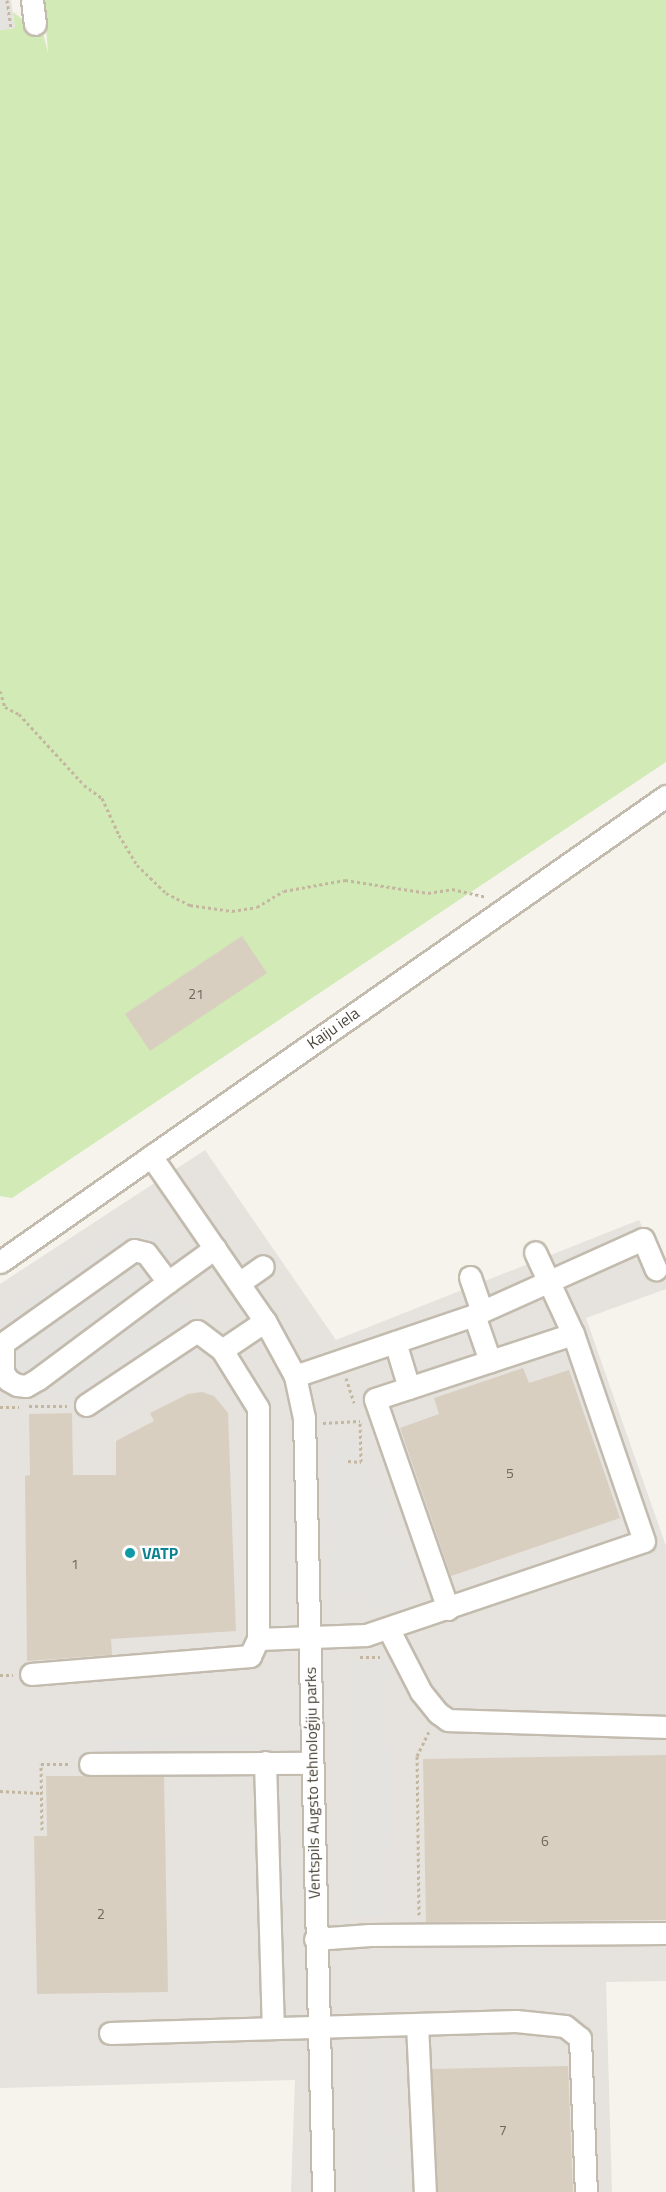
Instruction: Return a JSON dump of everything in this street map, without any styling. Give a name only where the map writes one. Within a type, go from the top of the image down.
[{"type":"street","points":[[32,0],[35,24]]},
{"type":"street","name":"Kaiju iela","points":[[0,1262],[666,796]]},
{"type":"street","name":"Ventspils Augsto tehnoloģiju parks","points":[[151,1156],[265,1321],[296,1376],[304,1418],[323,2192]]},
{"type":"street","points":[[296,1376],[478,1313],[643,1239],[656,1269]]},
{"type":"street","points":[[168,1282],[146,1253],[134,1250],[3,1343],[3,1372],[8,1380],[26,1386],[215,1248]]},
{"type":"street","points":[[258,1639],[309,1639],[366,1635],[644,1541],[573,1334],[535,1252]]},
{"type":"street","points":[[239,1283],[263,1266]]},
{"type":"street","points":[[470,1277],[490,1361]]},
{"type":"street","points":[[222,1350],[265,1321]]},
{"type":"street","points":[[31,1674],[250,1656],[258,1639],[258,1408],[222,1350],[197,1331],[86,1405]]},
{"type":"street","points":[[448,1609],[375,1399],[573,1334]]},
{"type":"street","points":[[395,1342],[409,1388]]},
{"type":"street","points":[[388,1628],[421,1692],[438,1713],[448,1720],[666,1727]]},
{"type":"street","points":[[265,1762],[273,2028]]},
{"type":"street","points":[[90,1764],[311,1763]]},
{"type":"street","points":[[315,1939],[370,1935],[666,1933]]},
{"type":"street","points":[[110,2033],[516,2021],[565,2026],[580,2038],[586,2192]]},
{"type":"street","points":[[417,2024],[424,2192]]},
{"type":"path","points":[[7,0],[11,27]]},
{"type":"path","points":[[0,691],[5,707],[24,718],[84,784],[102,798],[119,835],[137,865],[166,893],[190,905],[232,911],[257,907],[284,891],[345,880],[429,893],[452,889],[497,900]]},
{"type":"path","points":[[345,1376],[360,1421],[361,1462],[348,1461]]},
{"type":"path","points":[[0,1407],[86,1405]]},
{"type":"path","points":[[319,1423],[360,1421]]},
{"type":"path","points":[[419,1919],[417,1756],[438,1713]]},
{"type":"path","points":[[42,1830],[41,1764],[90,1764]]},
{"type":"path","points":[[0,1791],[41,1793]]},
{"type":"shaded area","points":[[0,0],[11,0],[15,28],[0,30]]},
{"type":"shaded area","points":[[205,1150],[336,1340],[639,1220],[666,1276],[666,1289],[586,1318],[666,1546],[666,1981],[606,1982],[612,2192],[291,2192],[295,2080],[0,2088],[0,1284]]},
{"type":"shaded area","points":[[143,1225],[157,1233],[174,1256],[161,1265],[205,1326],[201,1363],[170,1361],[147,1372],[158,1388],[103,1428],[92,1413],[80,1421],[59,1392],[48,1399],[40,1387],[18,1395],[3,1389],[0,1386],[0,1317],[124,1229]]},
{"type":"shaded area","points":[[326,1438],[358,1438],[359,1465],[373,1460],[415,1585],[398,1592],[402,1606],[367,1612],[363,1597],[330,1597]]},
{"type":"shaded area","points":[[389,1660],[394,1916],[351,1917],[346,1661]]},
{"type":"shaded area","points":[[256,1738],[257,1754],[100,1756],[99,1740]]},
{"type":"shaded area","points":[[275,1792],[289,1792],[294,1985],[280,1985]]},
{"type":"shaded area","points":[[397,2040],[399,2192],[357,2192],[355,2041]]},
{"type":"green space","points":[[44,0],[666,0],[666,762],[12,1198],[0,1196],[0,30],[15,28],[13,12],[22,19],[27,28],[41,25],[48,53]]},
{"type":"building","points":[[242,936],[267,973],[150,1051],[125,1014]]},
{"type":"building","points":[[523,1368],[529,1383],[569,1370],[620,1518],[451,1576],[400,1428],[439,1414],[434,1398]]},
{"type":"building","name":"VATP","points":[[202,1392],[214,1396],[228,1413],[236,1631],[111,1639],[112,1655],[27,1661],[25,1476],[30,1475],[29,1414],[72,1413],[73,1475],[116,1475],[116,1441],[154,1421],[150,1413],[188,1394]]},
{"type":"building","points":[[666,1755],[666,1920],[426,1922],[423,1759]]},
{"type":"building","points":[[46,1776],[164,1776],[168,1992],[37,1994],[34,1836],[47,1836]]},
{"type":"building","points":[[568,2066],[573,2192],[438,2192],[432,2069]]},
{"type":"place","name":"VATP","points":[[130,1553]]}]
